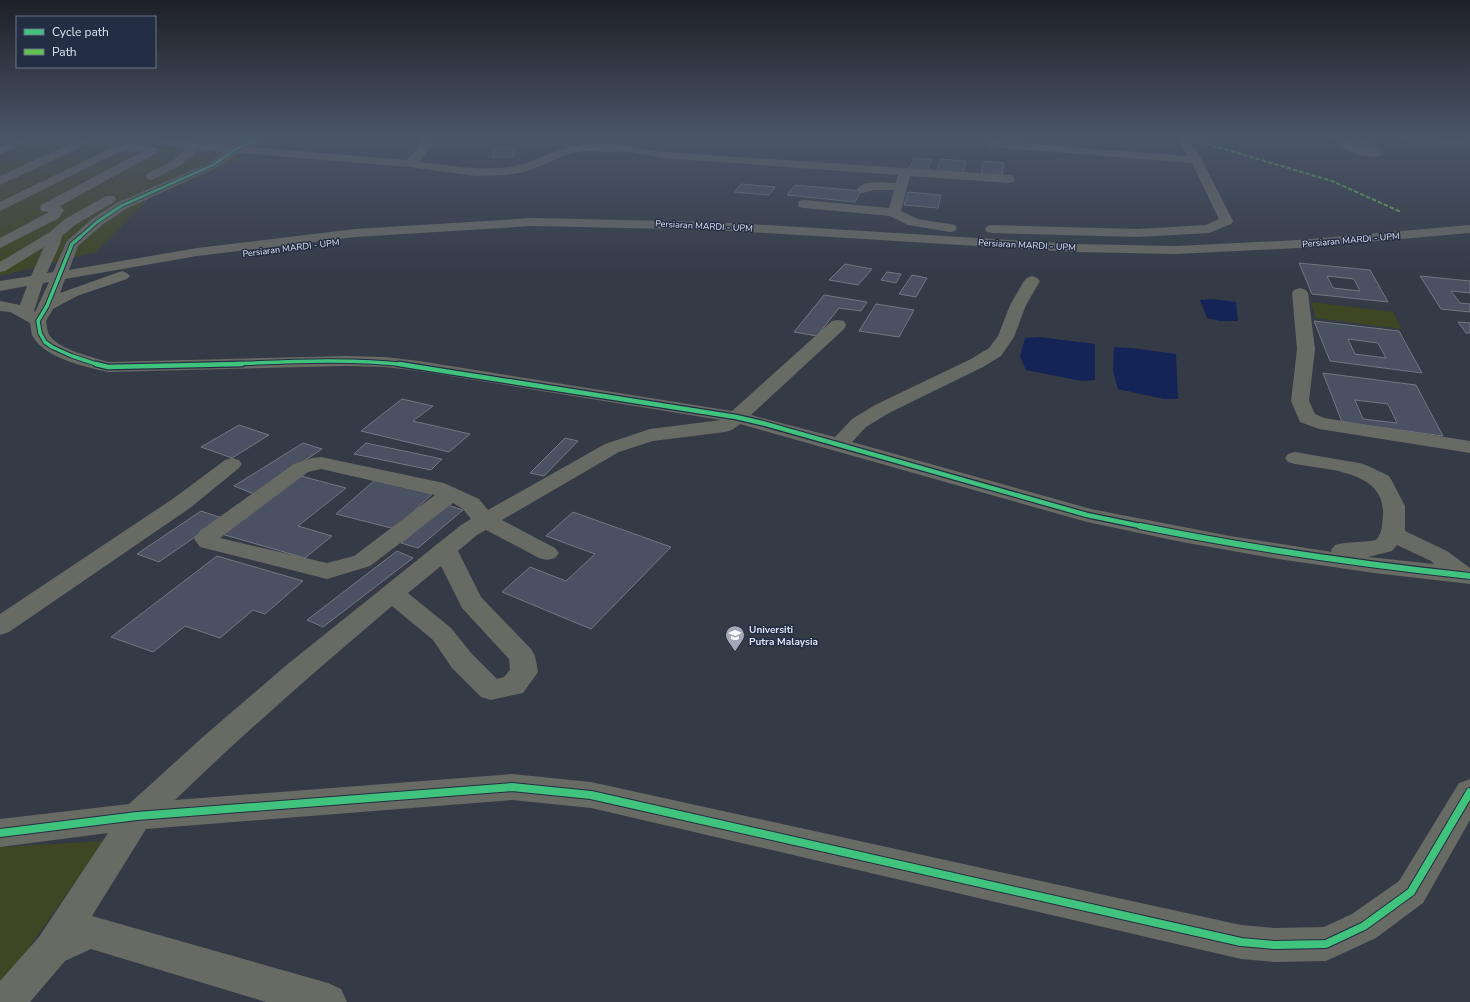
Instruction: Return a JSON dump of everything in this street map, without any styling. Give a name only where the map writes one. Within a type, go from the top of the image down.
[{"type":"street","points":[[0,193],[23,185]]},
{"type":"street","points":[[0,198],[24,185]]},
{"type":"street","points":[[0,207],[44,185]]},
{"type":"street","points":[[0,244],[54,215],[57,209],[46,208],[90,185]]},
{"type":"street","points":[[47,306],[72,244],[97,222],[121,206],[169,185]]},
{"type":"street","points":[[981,228],[1138,233],[1209,229],[1226,221],[1208,185]]},
{"type":"street","points":[[863,189],[873,186],[900,187],[894,212]]},
{"type":"street","points":[[0,268],[55,235],[76,219],[120,193]]},
{"type":"street","points":[[804,204],[894,212],[900,218],[915,223],[966,228]]},
{"type":"street","name":"Persiaran MARDI - UPM","points":[[58,280],[115,265],[197,252],[355,233],[533,222],[715,226],[1044,246],[1176,250],[1298,244],[1470,228]]},
{"type":"street","name":"Persiaran MARDI - UPM","points":[[0,294],[36,284],[58,280],[274,249],[405,235],[535,225],[584,224]]},
{"type":"street","points":[[55,235],[53,244],[36,284],[31,317],[41,338],[55,348],[82,360],[108,366],[346,361],[385,362],[736,417],[1087,515],[1133,525],[1240,544],[1466,575]]},
{"type":"street","points":[[67,257],[82,264],[115,265]]},
{"type":"street","points":[[31,317],[47,306],[71,293],[100,282],[157,267]]},
{"type":"street","points":[[839,445],[859,423],[882,409],[977,363],[995,352],[1006,337],[1018,305],[1032,281]]},
{"type":"street","name":"Persiaran MARDI - UPM","points":[[0,286],[36,284]]},
{"type":"street","points":[[1300,293],[1306,349],[1300,401],[1307,418],[1319,423],[1421,440],[1470,446]]},
{"type":"street","points":[[0,306],[14,308],[31,317]]},
{"type":"street","points":[[8,1002],[17,989],[52,948],[138,816],[214,744],[392,593],[469,530],[484,520],[612,448],[650,435],[725,426],[838,325]]},
{"type":"street","points":[[1295,458],[1359,469],[1381,482],[1394,506],[1393,534],[1384,546],[1364,550],[1340,550]]},
{"type":"street","points":[[451,494],[362,560],[327,571],[208,542],[206,539],[209,535],[301,468],[312,464],[321,463],[436,488],[451,494],[471,504],[484,520],[547,553]]},
{"type":"street","points":[[0,626],[182,503],[232,464]]},
{"type":"street","points":[[1393,534],[1438,556],[1466,575]]},
{"type":"street","points":[[392,593],[442,634],[462,661],[491,690],[513,686],[524,672],[522,656],[471,602],[445,550]]},
{"type":"street","points":[[0,833],[138,816],[512,787],[591,795],[1241,942],[1274,945],[1326,944],[1364,926],[1411,892],[1470,792]]},
{"type":"street","points":[[52,948],[90,932],[328,1002]]},
{"type":"green space","points":[[0,185],[181,185],[147,200],[96,252],[0,276]]},
{"type":"green space","points":[[1311,302],[1393,312],[1402,329],[1316,318]]},
{"type":"green space","points":[[104,841],[0,989],[0,847]]},
{"type":"water","points":[[1212,299],[1236,302],[1238,321],[1220,321],[1207,318],[1200,300]]},
{"type":"water","points":[[1039,337],[1095,344],[1095,380],[1082,381],[1026,370],[1020,357],[1025,338]]},
{"type":"water","points":[[1114,347],[1176,354],[1178,399],[1164,399],[1118,389],[1113,371]]},
{"type":"building","points":[[740,185],[775,187],[769,195],[734,192]]},
{"type":"building","points":[[795,185],[861,191],[855,202],[787,195]]},
{"type":"building","points":[[908,192],[941,195],[938,208],[904,205]]},
{"type":"building","points":[[1299,263],[1370,270],[1388,302],[1312,294]],"holes":[[[1327,276],[1354,279],[1360,291],[1333,288]]]},
{"type":"building","points":[[845,264],[872,269],[858,285],[829,280]]},
{"type":"building","points":[[887,272],[901,274],[896,283],[881,280]]},
{"type":"building","points":[[912,275],[927,278],[916,297],[899,294]]},
{"type":"building","points":[[1420,276],[1470,281],[1470,293],[1451,291],[1460,303],[1470,304],[1470,312],[1441,309]]},
{"type":"building","points":[[824,295],[867,302],[861,311],[839,308],[817,336],[794,332]]},
{"type":"building","points":[[876,304],[914,310],[899,337],[859,331]]},
{"type":"building","points":[[1314,321],[1399,331],[1422,373],[1330,361]],"holes":[[[1348,339],[1378,343],[1386,358],[1355,354]]]},
{"type":"building","points":[[1458,322],[1470,323],[1470,333],[1466,333]]},
{"type":"building","points":[[1323,373],[1416,385],[1443,436],[1342,422]],"holes":[[[1355,400],[1388,404],[1397,423],[1363,419]]]},
{"type":"building","points":[[402,399],[433,406],[413,421],[470,434],[449,452],[361,431]]},
{"type":"building","points":[[239,425],[269,435],[232,458],[201,447]]},
{"type":"building","points":[[565,438],[578,441],[544,476],[530,473]]},
{"type":"building","points":[[303,443],[322,449],[254,494],[234,486]]},
{"type":"building","points":[[366,443],[442,459],[431,470],[354,454]]},
{"type":"building","points":[[297,475],[346,488],[298,526],[332,536],[305,558],[218,533]]},
{"type":"building","points":[[375,480],[432,494],[395,529],[336,514]]},
{"type":"building","points":[[447,505],[463,510],[418,548],[401,543]]},
{"type":"building","points":[[201,511],[222,518],[159,562],[137,554]]},
{"type":"building","points":[[573,512],[671,547],[591,629],[502,592],[530,567],[566,581],[595,554],[546,536]]},
{"type":"building","points":[[397,551],[413,558],[323,627],[307,620]]},
{"type":"building","points":[[217,556],[303,581],[265,614],[253,610],[220,638],[185,626],[153,652],[111,637]]},
{"type":"marked path","points":[[1340,185],[1401,212]]},
{"type":"cycle path","points":[[169,185],[121,206],[97,222],[72,244],[47,306],[38,321],[40,334],[45,342],[61,352],[108,367],[346,361],[385,362],[419,366],[736,417],[762,423],[1087,515],[1182,535],[1278,551],[1374,565],[1470,576]]},
{"type":"cycle path","points":[[0,833],[137,816],[512,787],[591,795],[1241,942],[1274,945],[1326,944],[1364,926],[1411,892],[1470,792]]},
{"type":"place","name":"Universiti Putra Malaysia","points":[[735,652]]}]
